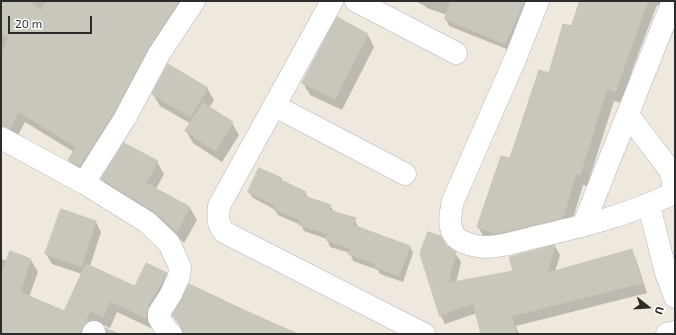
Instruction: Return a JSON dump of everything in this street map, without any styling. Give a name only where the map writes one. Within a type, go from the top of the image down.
[{"type":"street","points":[[84,183],[125,118],[159,54],[194,1]]},
{"type":"street","points":[[332,1],[219,206],[218,217],[220,226],[224,232],[424,334]]},
{"type":"street","points":[[356,1],[456,53]]},
{"type":"street","points":[[538,1],[516,57],[453,201],[450,222],[455,236],[467,243],[485,247],[508,244],[583,226],[649,206],[674,194],[670,170],[628,115]]},
{"type":"street","points":[[583,226],[673,1]]},
{"type":"street","points":[[275,106],[405,174]]},
{"type":"street","points":[[1,138],[84,183],[147,222],[169,243],[180,267],[179,276],[172,294],[159,313],[159,318],[171,334]]},
{"type":"street","points":[[649,206],[666,273],[675,297]]},
{"type":"street","points":[[667,334],[675,332]]},
{"type":"building","points":[[1,1],[29,1],[40,10],[48,1],[179,1],[149,47],[114,112],[80,166],[68,160],[76,147],[19,112],[10,129],[1,126],[1,57],[8,38],[1,32]]},
{"type":"building","points":[[451,1],[524,1],[505,44],[445,19]]},
{"type":"building","points":[[580,1],[648,1],[615,92],[607,89],[580,175],[576,173],[563,218],[496,234],[477,227],[501,156],[510,158],[539,70],[549,73],[563,24],[571,26]]},
{"type":"building","points":[[337,17],[368,34],[335,99],[302,83]]},
{"type":"building","points":[[168,64],[208,88],[190,117],[152,94]]},
{"type":"building","points":[[203,103],[233,122],[215,151],[185,131]]},
{"type":"building","points":[[124,143],[158,161],[146,183],[190,207],[177,232],[154,211],[101,179]]},
{"type":"building","points":[[259,168],[282,178],[281,180],[306,192],[304,196],[331,205],[329,210],[356,218],[353,225],[410,246],[399,276],[375,267],[376,264],[348,254],[351,249],[326,240],[328,234],[299,225],[301,220],[273,209],[275,205],[248,192]]},
{"type":"building","points":[[61,209],[96,221],[81,267],[45,254]]},
{"type":"building","points":[[428,232],[441,236],[446,245],[456,252],[448,283],[513,271],[509,257],[555,245],[547,273],[632,249],[642,283],[512,316],[517,334],[481,334],[473,303],[441,315],[440,317],[420,254]]},
{"type":"building","points":[[10,251],[31,259],[20,292],[64,311],[86,264],[135,286],[146,263],[167,273],[148,306],[146,318],[110,301],[103,317],[90,311],[86,320],[89,321],[83,326],[81,334],[1,334],[1,276]]},
{"type":"building","points":[[189,284],[298,334],[183,334],[180,325],[172,315]]},
{"type":"building","points":[[105,328],[119,334],[106,334]]}]
